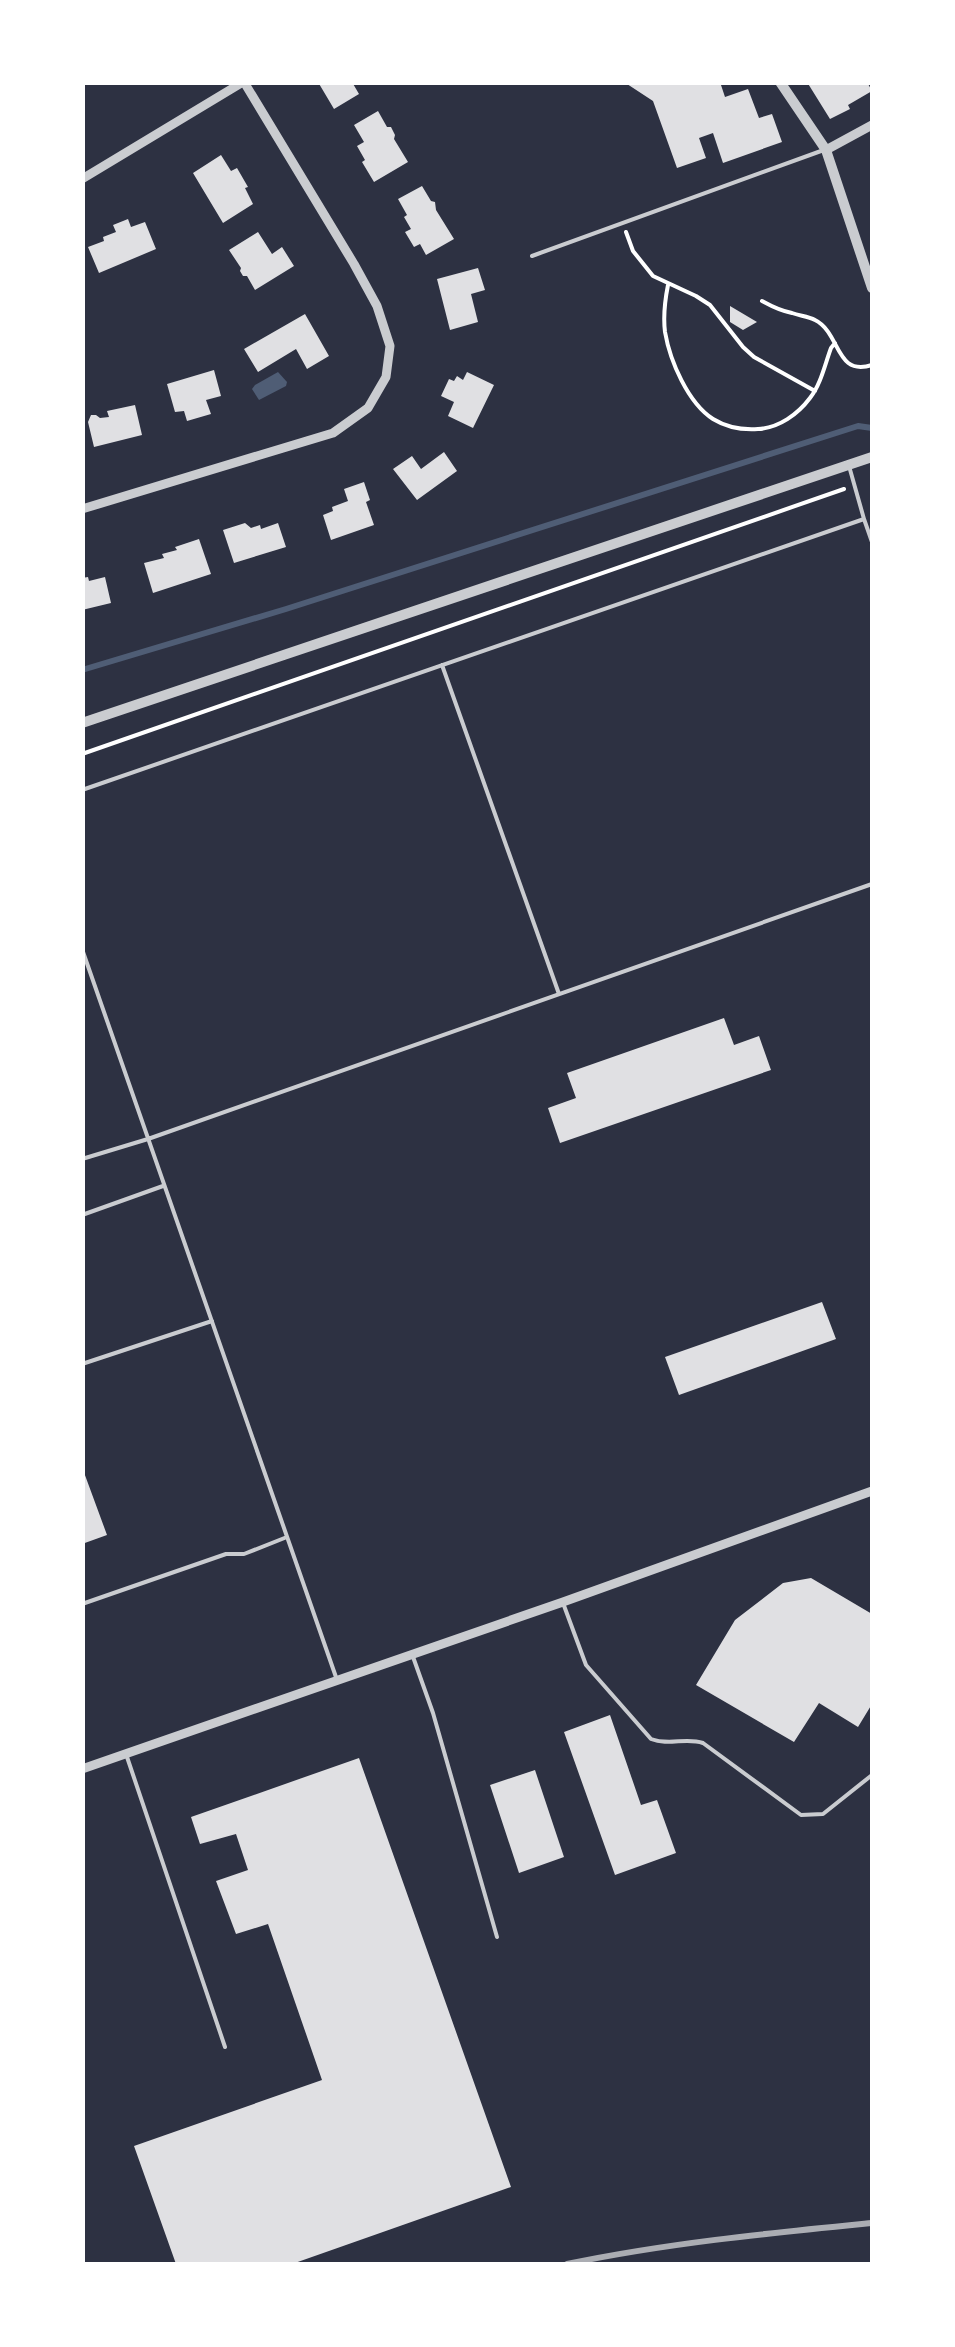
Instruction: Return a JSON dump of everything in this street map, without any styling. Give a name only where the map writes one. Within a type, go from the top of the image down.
[{"type":"street","points":[[82,179],[244,82],[377,306],[390,346],[386,377],[368,408],[333,433],[82,510]]},
{"type":"street","points":[[780,82],[826,150],[872,288]]},
{"type":"street","points":[[826,150],[872,126]]},
{"type":"street","points":[[82,724],[872,457]]},
{"type":"street","points":[[82,1769],[872,1491]]},
{"type":"lane","points":[[532,256],[826,150]]},
{"type":"lane","points":[[848,466],[872,542]]},
{"type":"lane","points":[[82,790],[864,519]]},
{"type":"lane","points":[[442,665],[559,994]]},
{"type":"lane","points":[[82,1159],[872,884]]},
{"type":"lane","points":[[82,948],[337,1680]]},
{"type":"lane","points":[[82,978],[92,975]]},
{"type":"lane","points":[[82,1215],[165,1186]]},
{"type":"lane","points":[[82,1364],[212,1321]]},
{"type":"lane","points":[[82,1604],[287,1537]]},
{"type":"lane","points":[[562,1602],[586,1664],[651,1740],[704,1743],[801,1816],[823,1814],[872,1775]]},
{"type":"lane","points":[[412,1654],[433,1713],[497,1937]]},
{"type":"lane","points":[[126,1754],[225,2047]]},
{"type":"path","points":[[622,223],[633,251],[653,276],[710,305],[754,357],[816,391]]},
{"type":"path","points":[[668,285],[664,314],[669,347],[690,394],[713,419],[744,429],[764,429],[796,414],[816,391],[835,343]]},
{"type":"path","points":[[762,301],[822,324],[853,367],[872,365]]},
{"type":"path","points":[[82,754],[855,485]]},
{"type":"water","points":[[278,372],[286,386],[259,400],[252,389]]},
{"type":"building","points":[[318,82],[352,82],[359,94],[334,109]]},
{"type":"building","points":[[624,82],[720,82],[725,97],[748,89],[759,118],[772,114],[782,142],[723,163],[713,133],[699,138],[706,158],[677,168],[653,101]]},
{"type":"building","points":[[807,82],[867,82],[872,91],[830,119]]},
{"type":"building","points":[[378,111],[387,127],[391,127],[408,162],[374,182],[362,162],[365,160],[357,146],[364,142],[354,125]]},
{"type":"building","points":[[221,155],[231,171],[237,168],[253,204],[223,223],[193,173]]},
{"type":"building","points":[[422,186],[454,239],[426,255],[420,244],[414,247],[405,232],[411,229],[398,199]]},
{"type":"building","points":[[128,219],[131,227],[145,222],[156,249],[99,273],[88,247],[104,241],[103,237],[116,232],[113,225]]},
{"type":"building","points":[[258,232],[272,254],[282,247],[294,266],[255,290],[229,250]]},
{"type":"building","points":[[478,268],[485,290],[471,294],[478,322],[450,330],[437,279]]},
{"type":"building","points":[[730,306],[757,322],[743,330],[730,322]]},
{"type":"building","points":[[305,314],[329,356],[307,369],[296,349],[258,372],[244,349]]},
{"type":"building","points":[[214,370],[221,396],[206,400],[211,414],[187,421],[184,411],[175,412],[167,384]]},
{"type":"building","points":[[467,372],[494,385],[473,428],[448,416],[454,402],[441,396],[449,379],[454,381],[457,376],[463,380]]},
{"type":"building","points":[[135,405],[142,435],[94,447],[88,422],[91,415],[109,417],[107,411]]},
{"type":"building","points":[[444,452],[457,471],[417,500],[393,469],[412,456],[421,469]]},
{"type":"building","points":[[364,482],[374,525],[331,540],[323,515],[348,501],[344,489]]},
{"type":"building","points":[[245,523],[251,528],[260,525],[261,529],[278,523],[286,547],[234,563],[223,530]]},
{"type":"building","points":[[199,539],[211,574],[153,593],[144,563],[164,558],[162,554]]},
{"type":"building","points":[[88,577],[89,581],[105,577],[111,603],[82,610],[82,578]]},
{"type":"building","points":[[724,1018],[734,1045],[759,1036],[771,1070],[560,1143],[548,1108],[576,1098],[567,1073]]},
{"type":"building","points":[[822,1302],[836,1339],[679,1395],[665,1357]]},
{"type":"building","points":[[82,1467],[107,1535],[82,1544]]},
{"type":"building","points":[[811,1578],[872,1614],[872,1704],[858,1727],[819,1703],[794,1742],[696,1685],[735,1620],[783,1583]]},
{"type":"building","points":[[610,1715],[641,1805],[657,1800],[676,1853],[615,1875],[564,1732]]},
{"type":"building","points":[[359,1758],[511,2187],[292,2264],[176,2264],[134,2146],[322,2080],[268,1924],[236,1934],[216,1881],[248,1870],[236,1834],[200,1844],[191,1817]]},
{"type":"building","points":[[535,1770],[564,1857],[519,1873],[490,1785]]},
{"type":"waterway","points":[[82,670],[858,426],[872,428]]},
{"type":"railway","points":[[567,2264],[681,2244],[872,2223]]}]
